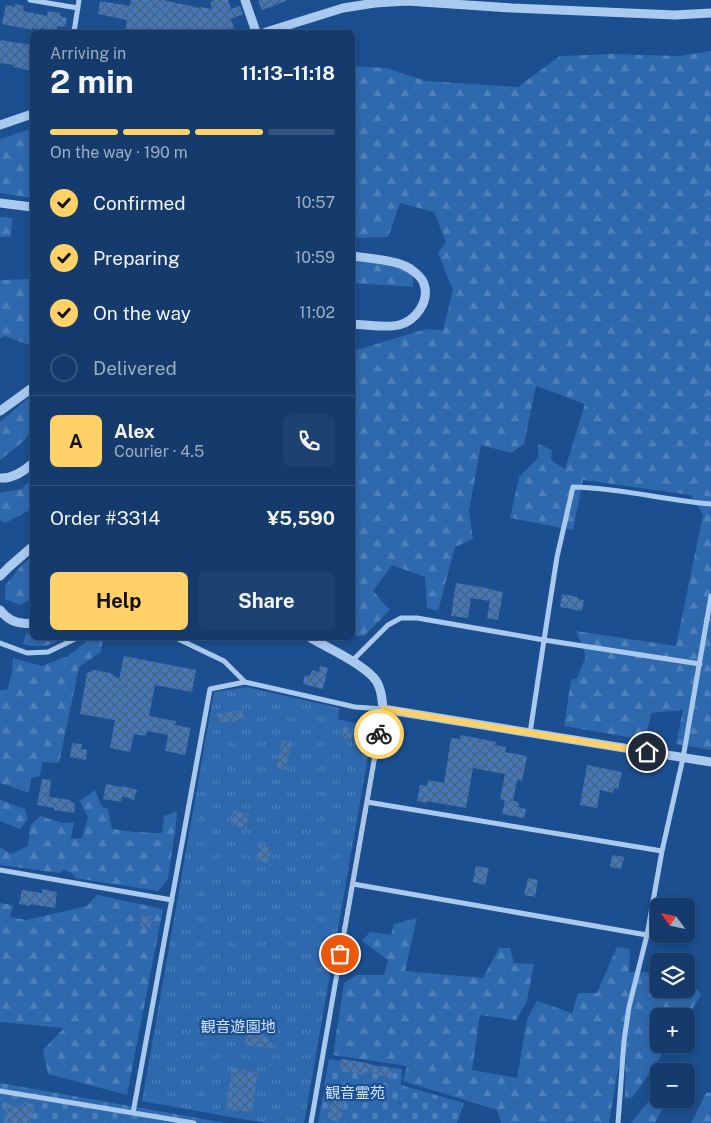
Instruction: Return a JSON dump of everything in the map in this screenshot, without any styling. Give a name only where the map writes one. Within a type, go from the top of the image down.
[{"type":"street","points":[[30,0],[78,8]]},
{"type":"street","points":[[74,30],[79,0]]},
{"type":"street","points":[[245,0],[255,30]]},
{"type":"street","points":[[272,30],[343,8],[407,1],[513,4],[675,15],[711,13]]},
{"type":"street","points":[[0,125],[30,115]]},
{"type":"street","points":[[0,203],[30,208]]},
{"type":"street","points":[[355,256],[384,260],[405,266],[424,283],[426,295],[422,306],[412,320],[398,325],[355,324]]},
{"type":"street","points":[[0,411],[30,389]]},
{"type":"street","points":[[0,478],[6,478],[25,470],[30,466]]},
{"type":"street","points":[[530,733],[557,557],[573,487],[598,488],[711,504]]},
{"type":"street","points":[[0,576],[30,549]]},
{"type":"street","points":[[618,1123],[624,1041],[629,1007],[647,935],[662,851],[683,758],[711,596]]},
{"type":"street","points":[[1,615],[18,624],[30,623]]},
{"type":"street","points":[[352,661],[388,625],[401,618],[417,618],[700,664]]},
{"type":"street","points":[[0,644],[27,653],[48,652],[72,640]]},
{"type":"street","points":[[180,640],[224,661],[245,682]]},
{"type":"street","points":[[311,1123],[383,709],[381,692],[374,677],[359,665],[314,640]]},
{"type":"street","points":[[134,1113],[210,689],[245,682],[355,707],[383,709],[711,762]]},
{"type":"street","points":[[367,802],[662,851]]},
{"type":"street","points":[[0,870],[172,900]]},
{"type":"street","points":[[352,884],[647,935]]},
{"type":"street","points":[[0,1091],[194,1123]]},
{"type":"green space","points":[[711,51],[711,750],[676,744],[683,710],[651,713],[645,740],[564,726],[571,680],[577,678],[586,656],[576,631],[676,646],[703,515],[691,495],[583,480],[573,530],[510,518],[519,477],[538,458],[538,444],[552,450],[551,460],[565,469],[585,404],[536,386],[524,444],[511,453],[481,445],[469,511],[473,539],[455,547],[438,611],[427,608],[425,577],[392,565],[373,591],[390,610],[364,636],[355,636],[355,350],[426,329],[443,330],[453,290],[438,253],[446,242],[434,212],[400,203],[388,237],[355,238],[355,66],[386,68],[426,81],[518,87],[560,56],[612,54],[679,56]]},
{"type":"green space","points":[[30,129],[30,198],[0,193],[0,139]]},
{"type":"green space","points":[[0,217],[12,218],[11,237],[0,237]]},
{"type":"green space","points":[[355,260],[413,264],[413,287],[355,283]]},
{"type":"green space","points":[[30,279],[30,345],[5,336],[0,339],[0,280]]},
{"type":"green space","points":[[30,397],[30,432],[25,440],[0,460],[0,422]]},
{"type":"green space","points":[[30,481],[30,510],[5,523],[0,520],[0,493],[21,489]]},
{"type":"green space","points":[[30,558],[30,599],[20,605],[5,599],[5,586]]},
{"type":"green space","points":[[30,633],[30,640],[59,640],[44,646],[23,644],[26,634]]},
{"type":"green space","points":[[88,640],[103,640],[101,652],[79,667],[59,763],[42,762],[40,776],[31,778],[29,793],[0,783],[0,690],[7,690],[12,673],[13,658],[42,666],[68,656]]},
{"type":"green space","name":"観音遊園地","points":[[246,687],[339,708],[338,719],[373,728],[304,1123],[265,1123],[142,1101],[214,692]]},
{"type":"green space","points":[[95,790],[102,807],[108,809],[112,829],[162,833],[164,816],[177,811],[168,879],[158,891],[75,878],[72,873],[64,870],[59,873],[0,865],[0,847],[11,854],[28,846],[30,826],[40,816],[63,823],[74,822],[71,839],[82,838],[88,817],[80,801]]},
{"type":"green space","points":[[0,800],[25,809],[28,819],[20,829],[0,821]]},
{"type":"green space","points":[[97,895],[163,909],[127,1095],[48,1074],[43,1050],[64,1028],[0,1022],[0,903],[13,905],[10,917],[26,920],[87,906]]},
{"type":"green space","points":[[417,918],[405,971],[483,978],[499,948],[510,948],[514,963],[534,964],[527,1001],[516,1020],[480,1015],[472,1070],[517,1078],[527,1019],[537,1001],[572,1013],[578,993],[597,993],[617,947],[630,949],[629,972],[645,972],[650,975],[650,998],[695,998],[695,987],[701,995],[693,1008],[650,1008],[650,1053],[663,1053],[656,1063],[650,1063],[650,1072],[633,1097],[625,1099],[626,1045],[618,1069],[609,1123],[501,1123],[497,1110],[403,1081],[407,1066],[333,1055],[344,983],[357,975],[384,975],[388,960],[362,941],[370,932],[391,935],[394,924]]},
{"type":"green space","name":"観音霊苑","points":[[329,1059],[402,1069],[401,1085],[464,1103],[457,1123],[318,1123]]},
{"type":"green space","points":[[0,1083],[226,1123],[0,1123]]},
{"type":"green space","points":[[711,1092],[711,1123],[691,1123],[706,1093]]},
{"type":"green space","points":[[650,1100],[650,1108],[663,1108],[655,1123],[631,1123]]},
{"type":"building","points":[[131,0],[163,0],[212,9],[210,2],[228,0],[231,9],[240,6],[243,14],[231,19],[234,28],[228,30],[125,30],[127,20],[98,14],[100,1],[130,6]]},
{"type":"building","points":[[258,0],[286,0],[286,1],[262,10]]},
{"type":"building","points":[[15,4],[24,6],[23,11],[47,16],[48,11],[60,13],[60,16],[67,18],[65,27],[57,26],[57,30],[32,28],[32,30],[2,24],[6,5],[15,7]]},
{"type":"building","points":[[0,40],[30,45],[30,71],[0,63]]},
{"type":"building","points":[[456,583],[503,592],[498,620],[487,618],[490,601],[471,598],[468,618],[451,616]]},
{"type":"building","points":[[562,594],[584,600],[582,611],[560,607]]},
{"type":"building","points":[[124,656],[196,670],[192,692],[155,685],[149,716],[176,721],[175,725],[191,728],[185,755],[165,751],[168,735],[147,731],[146,736],[134,734],[130,752],[110,748],[115,720],[80,714],[87,673],[94,670],[110,673],[119,679]]},
{"type":"building","points":[[320,666],[328,668],[323,689],[303,684],[305,675],[310,676],[312,670],[319,672]]},
{"type":"building","points":[[243,710],[244,719],[218,723],[217,714]]},
{"type":"building","points":[[343,727],[354,729],[352,740],[342,738]]},
{"type":"building","points":[[461,735],[496,742],[495,745],[506,747],[505,752],[527,756],[522,781],[517,780],[513,801],[519,802],[518,807],[526,809],[524,818],[502,814],[505,800],[500,799],[505,774],[473,768],[466,808],[417,801],[420,785],[427,786],[428,780],[444,783],[451,738],[460,739]]},
{"type":"building","points":[[282,740],[291,742],[286,770],[276,769]]},
{"type":"building","points":[[72,743],[82,744],[81,749],[87,750],[86,760],[70,757]]},
{"type":"building","points":[[587,765],[622,772],[618,789],[614,788],[613,793],[600,790],[597,808],[580,805]]},
{"type":"building","points":[[42,779],[51,780],[49,797],[71,800],[71,802],[75,803],[74,813],[37,805]]},
{"type":"building","points":[[106,784],[137,790],[134,800],[122,796],[121,802],[103,799]]},
{"type":"building","points":[[234,810],[249,814],[246,828],[231,825]]},
{"type":"building","points":[[260,845],[272,848],[268,863],[256,860]]},
{"type":"building","points":[[612,855],[624,857],[621,869],[610,867]]},
{"type":"building","points":[[476,866],[489,868],[485,885],[473,882]]},
{"type":"building","points":[[528,878],[538,880],[535,897],[524,895]]},
{"type":"building","points":[[42,889],[57,892],[55,908],[19,904],[22,890],[42,893]]},
{"type":"building","points":[[142,915],[152,917],[150,928],[140,926]]},
{"type":"building","points":[[255,1026],[277,1049],[245,1045],[247,1032]]},
{"type":"building","points":[[341,1059],[368,1063],[394,1071],[391,1079],[367,1071],[366,1075],[340,1071]]},
{"type":"building","points":[[232,1068],[258,1072],[252,1112],[226,1109]]},
{"type":"building","points":[[334,1092],[346,1095],[340,1122],[327,1119]]},
{"type":"building","points":[[23,1102],[35,1105],[31,1123],[4,1123],[6,1104],[22,1107]]},
{"type":"way so far","points":[[340,954],[379,734]]},
{"type":"route","points":[[379,734],[383,709],[647,752]]}]
